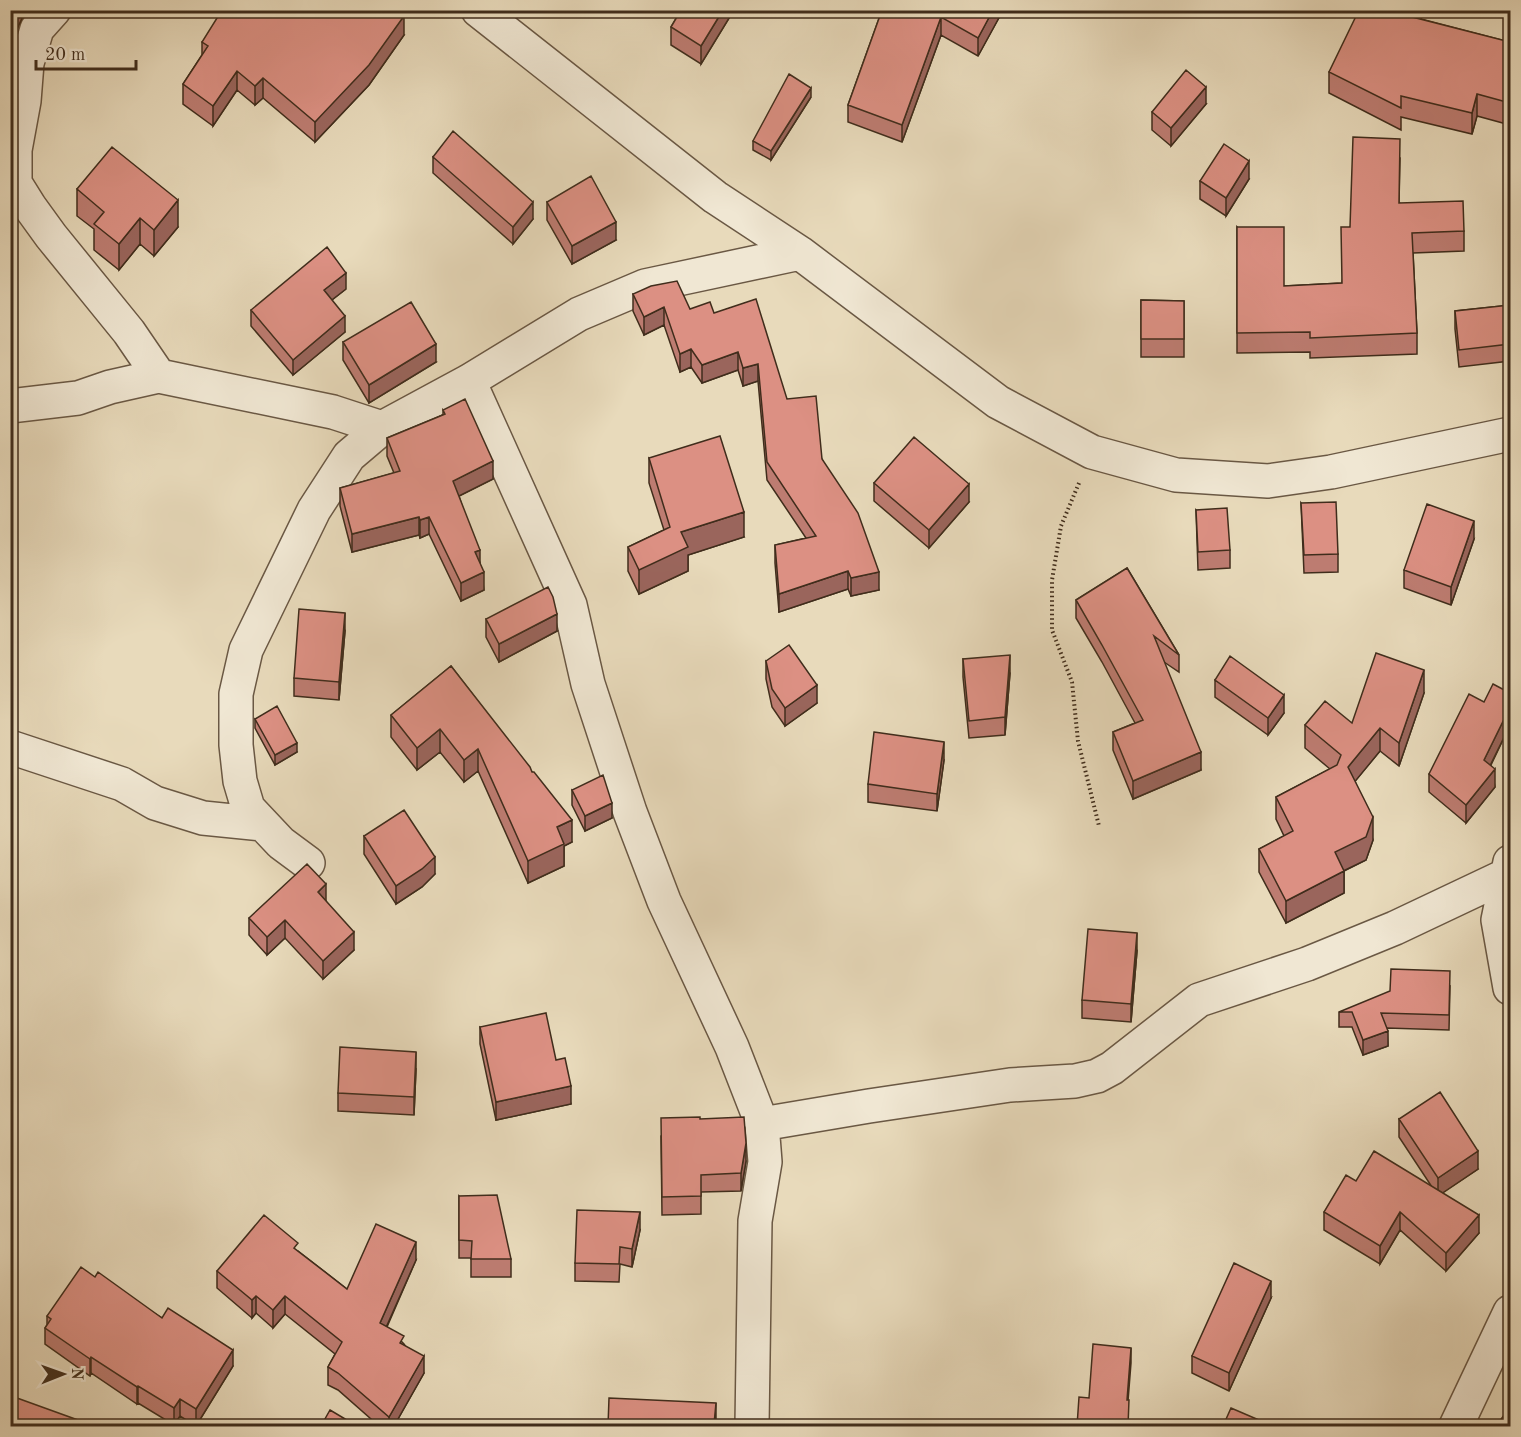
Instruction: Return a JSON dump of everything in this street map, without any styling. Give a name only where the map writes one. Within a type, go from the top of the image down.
[{"type":"street","points":[[54,10],[37,29],[27,63],[24,101],[15,150],[15,183],[44,226],[129,332],[159,376]]},
{"type":"street","points":[[478,10],[716,196],[800,253],[998,402],[1092,452],[1176,475],[1268,481],[1331,471],[1510,434]]},
{"type":"street","points":[[308,863],[281,843],[248,808],[240,781],[236,745],[236,694],[246,650],[314,510],[349,456],[382,429],[469,381],[579,314],[645,286],[800,253]]},
{"type":"street","points":[[10,406],[78,398],[110,387],[159,376],[333,412],[382,429]]},
{"type":"street","points":[[469,381],[570,604],[588,684],[634,824],[664,901],[732,1047],[762,1124],[765,1162],[754,1221],[752,1426]]},
{"type":"street","points":[[10,747],[122,784],[155,803],[203,818],[263,824]]},
{"type":"street","points":[[762,1124],[1010,1085],[1075,1081],[1097,1077],[1112,1068],[1199,1000],[1307,964],[1395,928],[1509,868]]},
{"type":"street","points":[[1509,868],[1498,920],[1510,988]]},
{"type":"street","points":[[1456,1426],[1510,1312]]},
{"type":"path","points":[[1092,452],[1060,526],[1052,580],[1052,630],[1072,682],[1078,741],[1099,826]]},
{"type":"building","points":[[222,10],[397,10],[404,16],[369,65],[315,122],[263,78],[255,86],[237,71],[213,106],[183,84],[208,46],[202,42]]},
{"type":"building","points":[[681,10],[723,10],[701,46],[671,27]]},
{"type":"building","points":[[882,10],[993,10],[978,38],[941,17],[902,125],[848,105]]},
{"type":"building","points":[[1359,10],[1415,10],[1412,17],[1510,42],[1510,103],[1477,94],[1472,113],[1401,96],[1401,108],[1329,72]]},
{"type":"building","points":[[1186,70],[1206,87],[1171,128],[1152,112]]},
{"type":"building","points":[[789,74],[811,88],[771,151],[753,141]]},
{"type":"building","points":[[453,131],[533,202],[513,227],[433,157]]},
{"type":"building","points":[[1353,137],[1400,139],[1399,203],[1463,201],[1464,231],[1412,233],[1417,333],[1310,338],[1310,332],[1237,333],[1237,227],[1284,227],[1284,286],[1342,283],[1341,227],[1350,227]]},
{"type":"building","points":[[1224,144],[1249,161],[1226,198],[1200,181]]},
{"type":"building","points":[[112,147],[178,200],[154,230],[140,218],[119,244],[94,224],[104,212],[77,189]]},
{"type":"building","points":[[591,176],[616,222],[572,246],[547,202]]},
{"type":"building","points":[[327,247],[346,273],[324,290],[345,316],[293,360],[251,310]]},
{"type":"building","points":[[677,281],[690,309],[710,302],[714,313],[756,299],[787,399],[816,396],[822,459],[858,513],[879,572],[851,578],[848,571],[779,594],[775,545],[816,536],[767,462],[758,364],[743,368],[738,352],[702,365],[691,349],[680,354],[664,307],[644,317],[633,294],[651,286]]},
{"type":"building","points":[[1141,300],[1184,301],[1184,339],[1141,339]]},
{"type":"building","points":[[411,302],[436,344],[369,385],[343,342]]},
{"type":"building","points":[[1510,305],[1510,344],[1459,350],[1455,311]]},
{"type":"building","points":[[465,399],[493,461],[453,481],[480,550],[475,552],[484,572],[461,583],[429,517],[420,520],[419,517],[352,534],[340,488],[400,471],[387,438],[445,414],[443,410]]},
{"type":"building","points":[[720,436],[744,512],[681,532],[688,547],[639,570],[628,547],[670,527],[649,458]]},
{"type":"building","points":[[914,437],[969,484],[929,530],[874,483]]},
{"type":"building","points":[[1336,502],[1338,554],[1304,555],[1301,503]]},
{"type":"building","points":[[1427,504],[1474,521],[1451,587],[1404,570]]},
{"type":"building","points":[[1227,508],[1230,550],[1198,552],[1196,510]]},
{"type":"building","points":[[1127,568],[1179,655],[1154,636],[1201,752],[1133,781],[1113,732],[1143,720],[1076,600]]},
{"type":"building","points":[[548,587],[557,614],[499,644],[486,619]]},
{"type":"building","points":[[299,609],[345,613],[339,682],[294,678]]},
{"type":"building","points":[[789,645],[817,685],[785,708],[772,689],[766,661]]},
{"type":"building","points":[[1376,653],[1424,670],[1399,743],[1380,728],[1348,767],[1373,817],[1366,837],[1335,852],[1344,871],[1286,901],[1259,849],[1293,831],[1276,797],[1337,765],[1341,755],[1305,725],[1325,701],[1352,723]]},
{"type":"building","points":[[1010,655],[1005,717],[969,721],[963,659]]},
{"type":"building","points":[[1230,656],[1284,695],[1268,718],[1215,680]]},
{"type":"building","points":[[451,666],[572,820],[557,827],[564,844],[528,861],[478,749],[464,760],[440,729],[417,748],[391,715]]},
{"type":"building","points":[[1493,684],[1510,693],[1510,707],[1484,760],[1495,769],[1466,805],[1429,774],[1469,694],[1484,702]]},
{"type":"building","points":[[277,706],[297,743],[275,755],[255,719]]},
{"type":"building","points":[[874,732],[944,742],[937,794],[868,784]]},
{"type":"building","points":[[603,775],[612,803],[585,816],[572,790]]},
{"type":"building","points":[[404,810],[435,857],[422,869],[396,886],[364,836]]},
{"type":"building","points":[[307,864],[326,884],[318,892],[354,932],[323,961],[285,920],[267,937],[249,918]]},
{"type":"building","points":[[1088,929],[1137,933],[1131,1004],[1082,1000]]},
{"type":"building","points":[[1391,969],[1450,971],[1449,1015],[1381,1013],[1388,1031],[1363,1040],[1352,1012],[1339,1012],[1390,991]]},
{"type":"building","points":[[546,1013],[556,1060],[565,1058],[571,1086],[496,1102],[480,1027]]},
{"type":"building","points":[[340,1047],[416,1052],[414,1097],[338,1093]]},
{"type":"building","points":[[1440,1092],[1478,1151],[1438,1178],[1399,1119]]},
{"type":"building","points":[[700,1117],[700,1119],[744,1117],[746,1143],[741,1173],[701,1175],[701,1196],[662,1197],[661,1118]]},
{"type":"building","points":[[1374,1151],[1479,1215],[1446,1253],[1400,1212],[1380,1246],[1324,1212],[1346,1175],[1356,1181]]},
{"type":"building","points":[[497,1195],[511,1259],[471,1259],[472,1241],[459,1240],[459,1196]]},
{"type":"building","points":[[577,1210],[640,1212],[632,1249],[620,1247],[619,1264],[575,1263]]},
{"type":"building","points":[[264,1215],[298,1243],[294,1248],[347,1289],[376,1224],[416,1242],[380,1323],[404,1336],[400,1343],[424,1356],[389,1417],[328,1367],[342,1342],[285,1296],[273,1310],[256,1296],[252,1300],[217,1271]]},
{"type":"building","points":[[1234,1263],[1271,1281],[1229,1373],[1192,1356]]},
{"type":"building","points":[[81,1267],[95,1277],[98,1272],[162,1318],[168,1308],[233,1350],[196,1409],[180,1399],[174,1408],[91,1357],[90,1359],[45,1328],[51,1319],[47,1316]]},
{"type":"building","points":[[1093,1344],[1131,1348],[1127,1400],[1129,1400],[1128,1426],[1077,1426],[1079,1397],[1089,1398]]},
{"type":"building","points":[[17,1398],[89,1424],[88,1426],[10,1426],[10,1416]]},
{"type":"building","points":[[609,1398],[716,1403],[714,1424],[732,1426],[608,1426]]},
{"type":"building","points":[[1510,1407],[1510,1426],[1496,1426]]},
{"type":"building","points":[[1231,1408],[1273,1426],[1223,1426]]},
{"type":"building","points":[[330,1410],[357,1426],[321,1426]]}]
